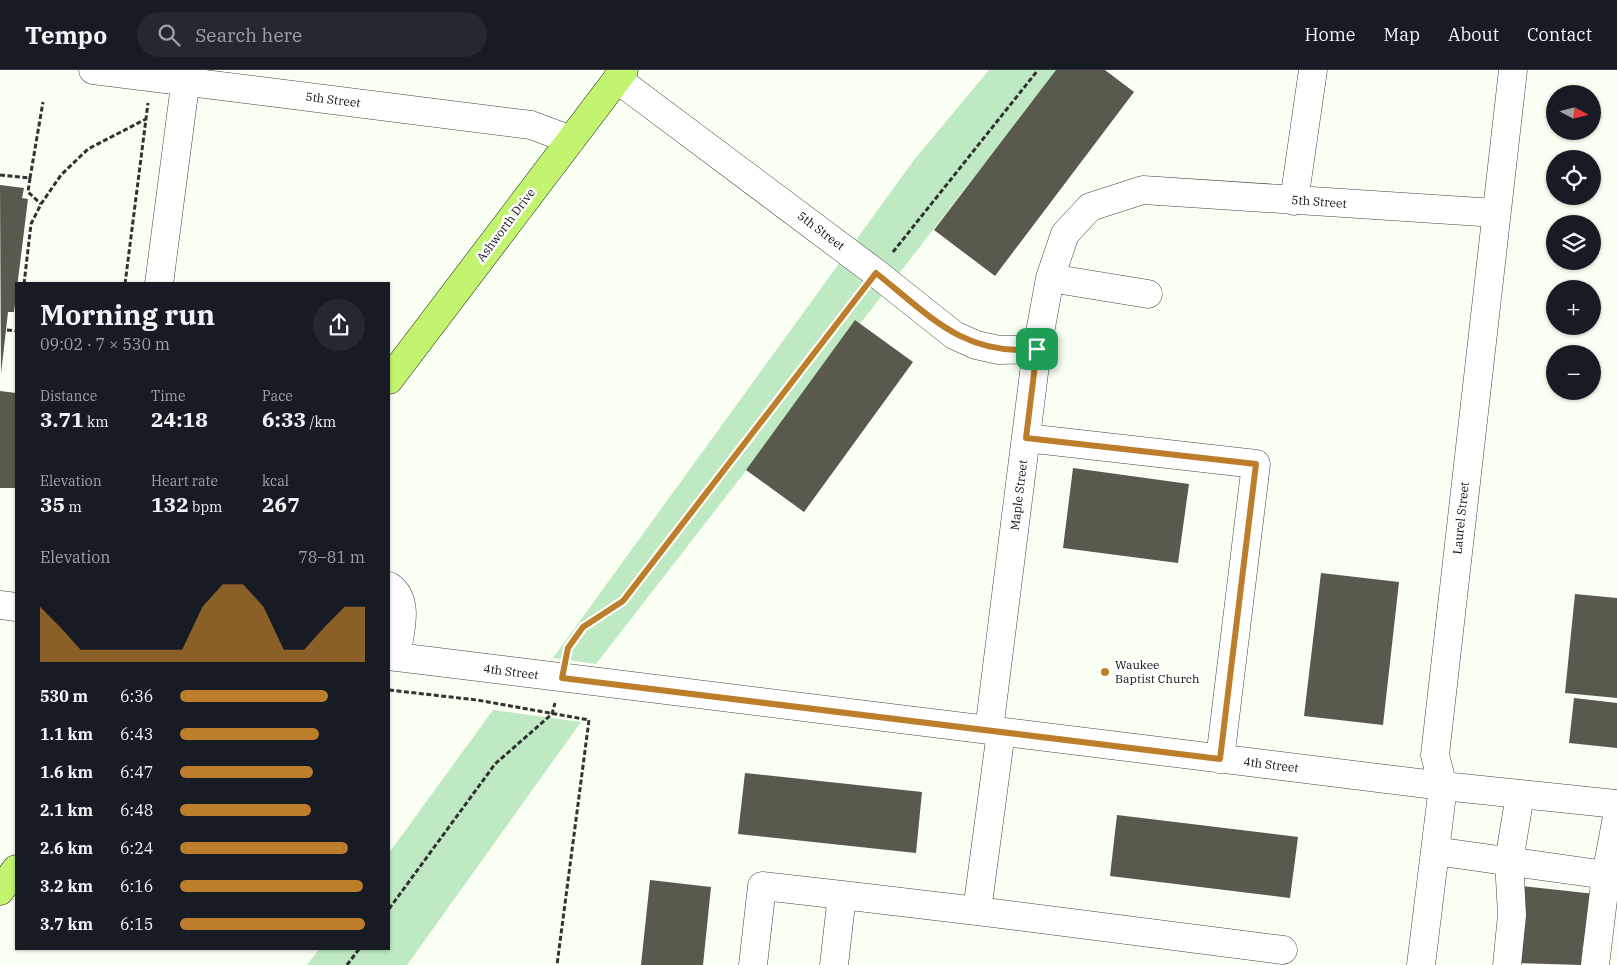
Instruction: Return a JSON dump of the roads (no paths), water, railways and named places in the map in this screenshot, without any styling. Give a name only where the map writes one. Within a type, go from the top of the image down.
[{"type":"main road","name":"Ashworth Drive","points":[[390,379],[620,74]]},
{"type":"main road","points":[[0,891],[15,870]]},
{"type":"street","name":"5th Street","points":[[93,70],[151,77],[186,76],[531,125],[571,140]]},
{"type":"street","points":[[1294,201],[1313,70]]},
{"type":"street","name":"Laurel Street","points":[[1421,965],[1443,786],[1435,755],[1513,70]]},
{"type":"street","name":"5th Street","points":[[620,74],[954,335],[976,345],[999,350],[1037,349]]},
{"type":"street","points":[[159,282],[186,76]]},
{"type":"street","name":"5th Street","points":[[1143,190],[1496,213]]},
{"type":"street","name":"Maple Street","points":[[977,911],[1026,438],[1037,349],[1050,278],[1065,234],[1090,207],[1143,190]]},
{"type":"street","points":[[1050,278],[1148,294]]},
{"type":"street","points":[[1026,438],[1256,464],[1220,759]]},
{"type":"street","points":[[390,587],[396,591],[403,608],[392,656]]},
{"type":"street","points":[[0,605],[15,608]]},
{"type":"street","name":"4th Street","points":[[392,656],[1443,786],[1617,804]]},
{"type":"street","points":[[1507,965],[1512,915],[1509,861],[1520,795]]},
{"type":"street","points":[[1595,965],[1606,875],[1617,817]]},
{"type":"street","points":[[1435,851],[1606,875]]},
{"type":"street","points":[[753,965],[762,886],[1283,950]]},
{"type":"street","points":[[834,965],[842,895]]},
{"type":"place","name":"Waukee Baptist Church","points":[[1105,672]]}]
